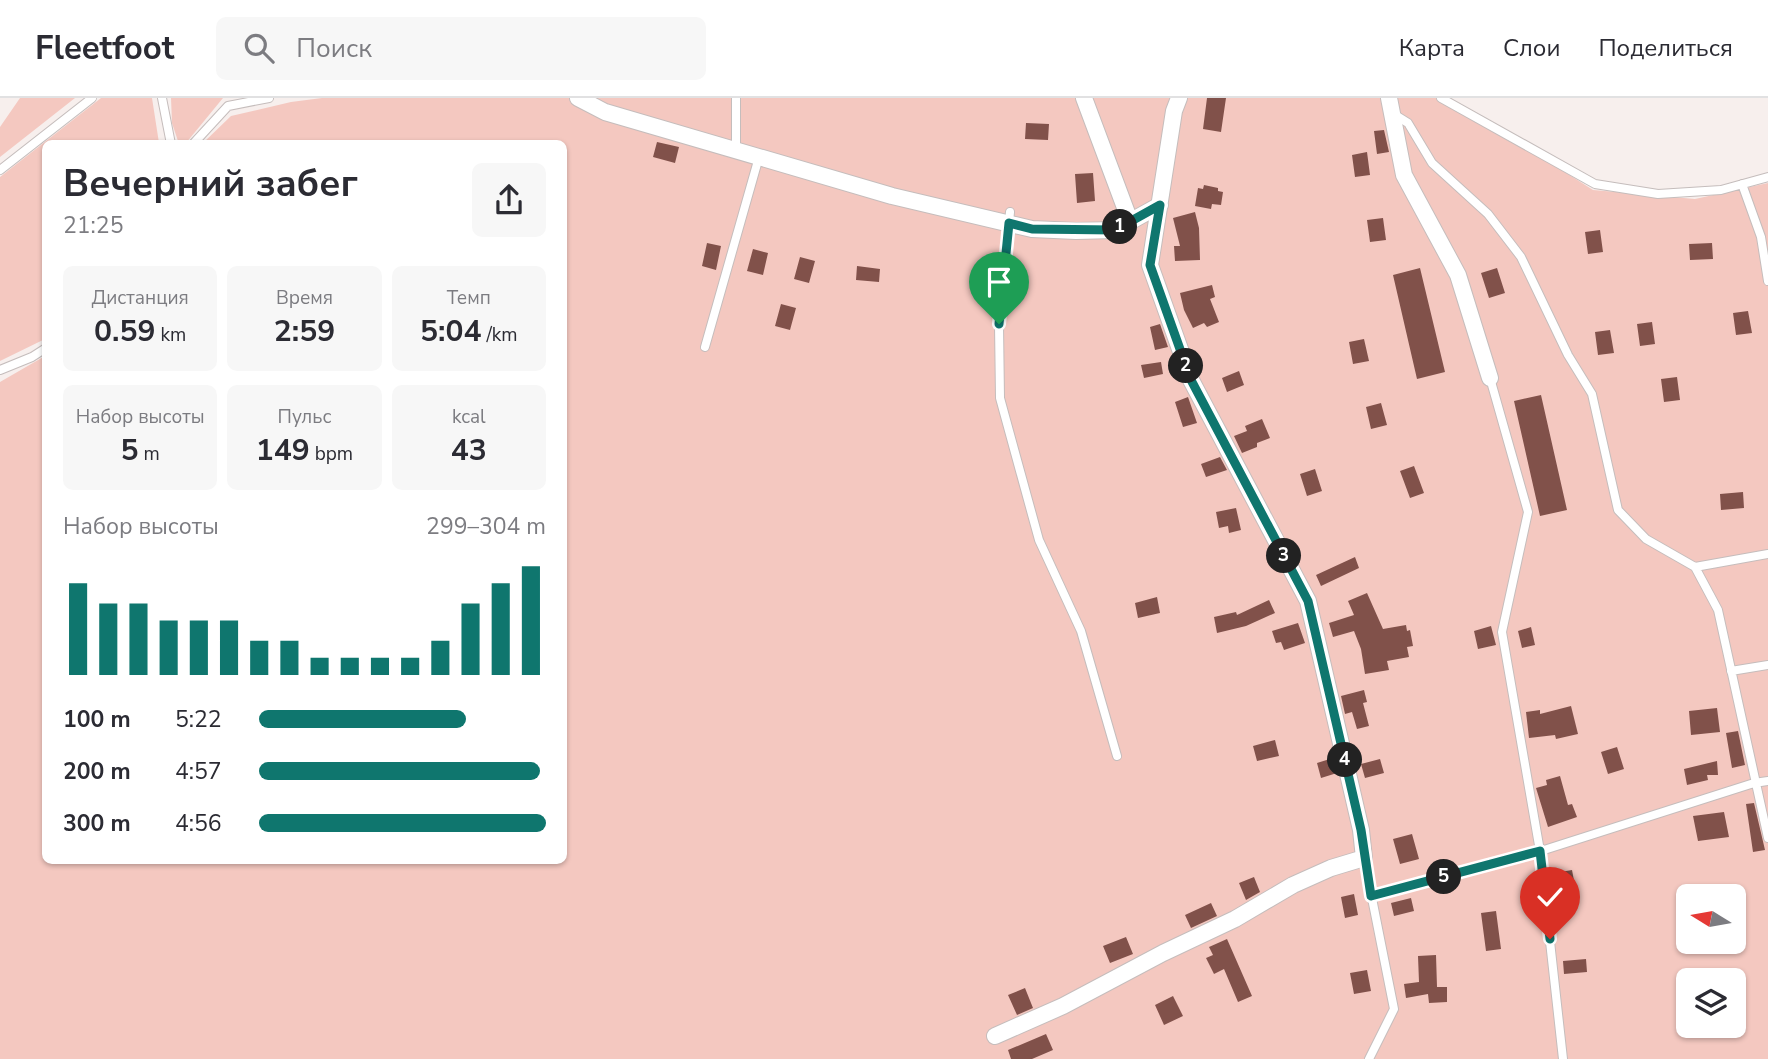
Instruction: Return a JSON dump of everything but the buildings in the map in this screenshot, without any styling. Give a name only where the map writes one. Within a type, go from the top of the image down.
[{"type":"street","points":[[578,98],[605,112],[892,196],[1009,218],[1032,229],[1115,230],[1160,205]]},
{"type":"street","points":[[1084,98],[1130,221]]},
{"type":"street","points":[[995,1036],[1063,1006],[1163,953],[1235,919],[1293,885],[1331,868],[1364,858],[1361,830],[1308,601],[1191,380],[1150,265],[1174,111],[1179,98]]},
{"type":"street","points":[[1391,106],[1404,174],[1458,275],[1490,378]]},
{"type":"lane","points":[[0,170],[92,98]]},
{"type":"lane","points":[[162,98],[170,140]]},
{"type":"lane","points":[[196,140],[228,106],[269,98]]},
{"type":"lane","points":[[736,98],[736,150]]},
{"type":"lane","points":[[1441,98],[1595,184],[1658,194],[1721,190],[1768,177]]},
{"type":"lane","points":[[1391,106],[1408,123],[1432,163],[1488,214],[1521,257],[1567,355],[1592,394],[1618,510],[1646,539],[1695,567],[1718,610],[1768,838]]},
{"type":"lane","points":[[705,347],[759,157]]},
{"type":"lane","points":[[1742,184],[1761,237],[1768,281]]},
{"type":"lane","points":[[1009,218],[999,324],[1000,398],[1039,540],[1081,631],[1117,756]]},
{"type":"lane","points":[[0,370],[42,351]]},
{"type":"lane","points":[[1490,378],[1528,512],[1502,632],[1540,851],[1563,1059]]},
{"type":"lane","points":[[1695,567],[1768,554]]},
{"type":"lane","points":[[1731,671],[1768,665]]},
{"type":"lane","points":[[1371,896],[1540,851],[1754,783],[1768,781]]},
{"type":"lane","points":[[1364,858],[1394,1009],[1368,1059]]},
{"type":"shaded area","points":[[20,98],[75,98],[0,157],[0,127]]},
{"type":"shaded area","points":[[101,98],[152,98],[159,140],[47,140]]},
{"type":"shaded area","points":[[171,98],[223,98],[188,140],[178,140],[172,123]]},
{"type":"shaded area","points":[[322,98],[1449,98],[1593,190],[1695,199],[1768,183],[1768,1059],[0,1059],[0,382],[42,358],[42,864],[567,864],[567,140],[206,140],[231,116]]},
{"type":"shaded area","points":[[42,144],[42,340],[0,361],[0,177]]},
{"type":"route","points":[[999,324],[1009,223],[1032,229],[1115,230],[1160,205],[1150,265],[1191,380],[1308,601],[1361,830],[1371,896],[1540,851],[1550,939]]}]
